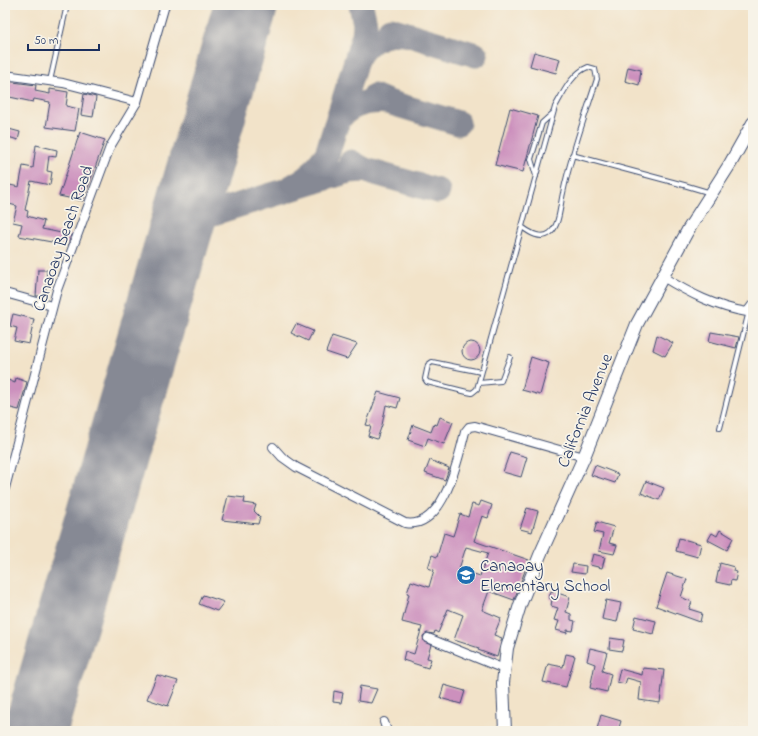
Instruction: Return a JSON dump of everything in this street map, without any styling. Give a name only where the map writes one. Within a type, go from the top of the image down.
[{"type":"street","name":"Canaoay Beach Road","points":[[5,488],[52,306],[110,147],[137,102],[165,5]]},
{"type":"street","points":[[5,75],[64,83],[137,102]]},
{"type":"street","name":"California Avenue","points":[[505,731],[504,668],[507,648],[520,605],[584,457],[637,324],[688,230],[712,194],[753,123]]},
{"type":"street","points":[[663,277],[699,297],[722,306],[751,308]]},
{"type":"street","points":[[5,293],[52,306]]},
{"type":"street","points":[[273,447],[282,458],[296,468],[405,523],[412,524],[421,523],[430,516],[448,490],[465,432],[469,427],[475,426],[584,457]]},
{"type":"street","points":[[428,638],[504,668]]},
{"type":"street","points":[[384,722],[387,731]]},
{"type":"lane","points":[[50,81],[67,5]]},
{"type":"lane","points":[[481,372],[432,362],[428,365],[425,379],[427,382],[472,393],[477,389],[553,112],[566,87],[577,73],[588,67],[595,69],[597,79],[572,155],[553,230],[548,235],[537,236],[522,227]]},
{"type":"lane","points":[[536,176],[531,159],[542,123],[553,112]]},
{"type":"lane","points":[[572,155],[684,184],[712,194]]},
{"type":"lane","points":[[720,428],[751,308]]},
{"type":"lane","points":[[479,383],[501,382],[510,357]]},
{"type":"building","points":[[534,52],[560,59],[556,73],[530,66]]},
{"type":"building","points":[[628,67],[641,70],[639,85],[625,81]]},
{"type":"building","points":[[5,81],[36,85],[35,91],[50,94],[50,89],[68,92],[66,106],[79,109],[75,131],[46,127],[50,102],[34,99],[33,102],[5,96]]},
{"type":"building","points":[[84,94],[96,97],[93,117],[81,115]]},
{"type":"building","points":[[510,108],[538,116],[523,172],[495,165]]},
{"type":"building","points":[[5,128],[20,132],[18,140],[5,136]]},
{"type":"building","points":[[80,132],[105,140],[83,201],[59,196]]},
{"type":"building","points":[[36,145],[57,150],[56,157],[49,156],[47,171],[52,172],[50,185],[31,181],[25,210],[28,211],[27,216],[44,221],[42,229],[71,235],[68,245],[19,236],[22,224],[13,222],[17,206],[5,203],[5,184],[19,187],[23,166],[33,168]]},
{"type":"building","points":[[38,270],[47,270],[45,296],[36,296]]},
{"type":"building","points":[[13,314],[34,319],[29,344],[14,341],[17,328],[10,326]]},
{"type":"building","points":[[296,324],[313,331],[308,341],[291,333]]},
{"type":"building","points":[[711,332],[739,337],[736,348],[709,341]]},
{"type":"building","points":[[657,335],[673,343],[665,356],[653,350]]},
{"type":"building","points":[[332,336],[357,344],[347,359],[326,352]]},
{"type":"building","points":[[471,342],[478,344],[480,351],[478,358],[471,360],[464,358],[462,351],[464,344]]},
{"type":"building","points":[[531,357],[549,363],[540,395],[522,390]]},
{"type":"building","points":[[16,378],[27,382],[19,410],[7,407],[8,405],[5,404],[5,388],[8,380],[15,383]]},
{"type":"building","points":[[378,392],[400,398],[397,408],[386,405],[382,425],[377,439],[368,436],[371,426],[366,425]]},
{"type":"building","points":[[440,417],[453,422],[444,444],[428,438],[425,446],[408,440],[413,425],[431,432],[434,424],[437,425]]},
{"type":"building","points":[[510,452],[527,457],[521,477],[503,472]]},
{"type":"building","points":[[430,460],[449,468],[445,480],[425,473]]},
{"type":"building","points":[[595,465],[618,474],[615,483],[591,475]]},
{"type":"building","points":[[646,481],[664,488],[659,500],[641,493]]},
{"type":"building","points":[[228,496],[245,498],[244,503],[256,505],[254,511],[260,517],[258,524],[222,520]]},
{"type":"building","name":"Canaoay Elementary School","points":[[481,501],[492,505],[488,518],[482,516],[474,541],[529,560],[514,600],[489,591],[482,610],[501,618],[494,635],[502,638],[497,657],[478,650],[479,648],[454,640],[463,615],[448,609],[438,633],[435,631],[434,634],[427,633],[423,636],[424,642],[431,645],[427,658],[431,659],[428,668],[403,660],[405,651],[414,654],[422,627],[402,622],[409,594],[407,593],[411,581],[429,587],[434,570],[428,568],[432,555],[437,557],[444,533],[453,536],[460,514],[468,517],[472,504],[479,506]],"holes":[[[466,547],[488,553],[480,576],[459,569]]]},
{"type":"building","points":[[527,508],[538,511],[532,532],[520,529]]},
{"type":"building","points":[[597,522],[614,527],[609,543],[617,545],[614,554],[599,551],[603,534],[594,532]]},
{"type":"building","points":[[720,530],[733,538],[727,550],[708,540],[712,533],[717,536]]},
{"type":"building","points":[[679,538],[701,544],[698,557],[676,551]]},
{"type":"building","points":[[593,554],[605,557],[602,568],[590,565]]},
{"type":"building","points":[[720,563],[734,567],[733,571],[737,572],[735,581],[731,580],[730,585],[716,582]]},
{"type":"building","points":[[573,564],[586,566],[585,574],[571,572]]},
{"type":"building","points":[[667,573],[687,579],[681,597],[692,602],[689,609],[702,613],[700,622],[656,606]]},
{"type":"building","points":[[551,591],[570,597],[566,612],[571,614],[571,620],[575,621],[573,631],[567,630],[567,633],[556,630],[559,621],[554,620],[558,608],[551,606],[552,599],[549,598]]},
{"type":"building","points":[[203,595],[224,602],[217,611],[199,604]]},
{"type":"building","points":[[606,600],[621,603],[617,622],[602,619]]},
{"type":"building","points":[[636,616],[656,621],[653,634],[633,629]]},
{"type":"building","points":[[610,638],[624,640],[622,651],[609,649]]},
{"type":"building","points":[[590,648],[607,652],[602,671],[611,674],[607,692],[590,688],[595,664],[587,661]]},
{"type":"building","points":[[566,654],[575,656],[566,687],[543,682],[548,664],[563,667]]},
{"type":"building","points":[[643,668],[664,670],[660,703],[639,700],[641,682],[627,678],[625,684],[617,682],[620,669],[642,675]]},
{"type":"building","points":[[157,675],[178,681],[168,706],[147,699]]},
{"type":"building","points":[[444,685],[465,691],[461,704],[440,698]]},
{"type":"building","points":[[360,686],[377,689],[371,703],[358,701]]},
{"type":"building","points":[[334,691],[343,693],[341,703],[333,702]]},
{"type":"building","points":[[601,715],[621,721],[618,731],[597,729]]},
{"type":"taxiway","points":[[283,192],[310,176],[327,154],[364,35],[365,24],[361,5]]},
{"type":"taxiway","points":[[390,29],[476,55]]},
{"type":"taxiway","points":[[357,59],[361,52],[371,42],[391,34],[406,34]]},
{"type":"taxiway","points":[[374,96],[388,102],[458,123]]},
{"type":"taxiway","points":[[336,125],[340,118],[351,108],[365,103],[388,102]]},
{"type":"taxiway","points":[[351,162],[365,170],[438,191]]},
{"type":"taxiway","points":[[176,246],[188,228],[210,214],[349,171],[365,170]]},
{"type":"taxiway","points":[[193,188],[191,204],[193,210],[203,215],[210,214]]},
{"type":"runway","points":[[35,731],[246,5]]},
{"type":"place","name":"Canaoay Elementary School","points":[[466,575]]}]
